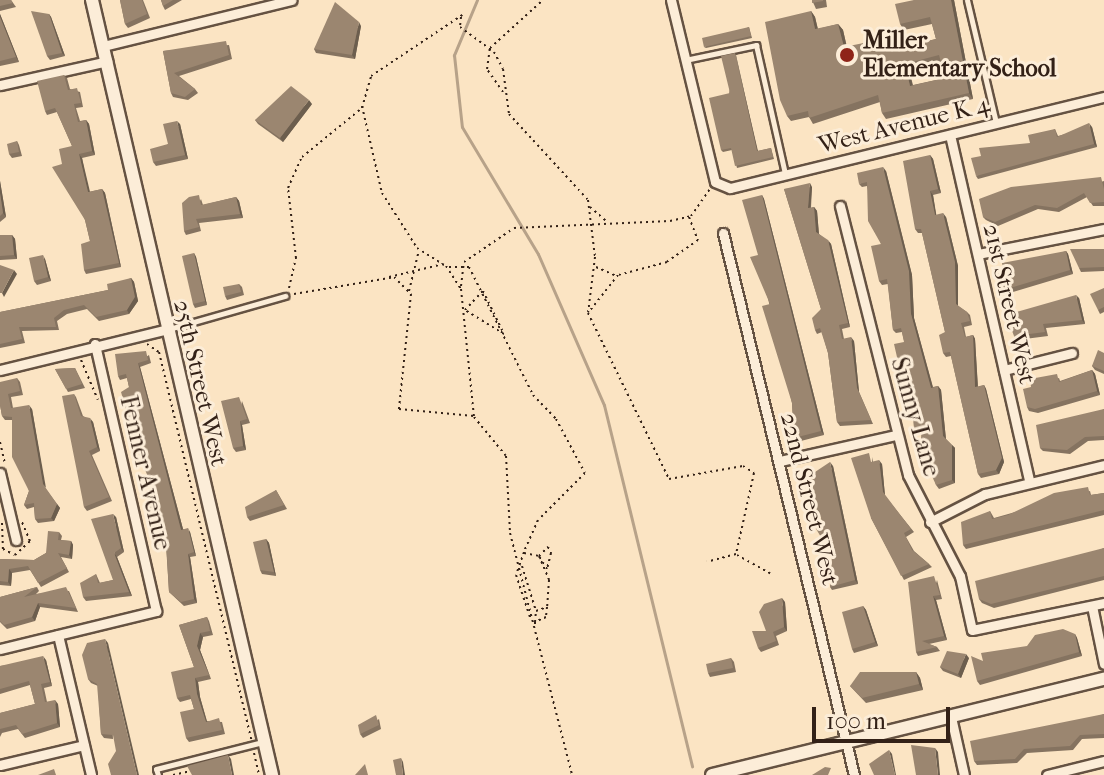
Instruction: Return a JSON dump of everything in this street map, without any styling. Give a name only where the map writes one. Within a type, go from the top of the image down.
[{"type":"street","name":"25th Street West","points":[[92,0],[258,743],[272,775]]},
{"type":"street","points":[[103,46],[291,0]]},
{"type":"street","points":[[671,0],[715,182]]},
{"type":"street","points":[[0,85],[107,61]]},
{"type":"street","name":"West Avenue K 4","points":[[715,182],[730,188],[1104,97]]},
{"type":"street","name":"21st Street West","points":[[950,135],[1029,481]]},
{"type":"street","name":"Sunny Lane","points":[[840,206],[895,435],[930,522],[960,576],[972,630],[1092,606]]},
{"type":"street","points":[[978,254],[1104,229]]},
{"type":"street","name":"22nd Street West","points":[[723,233],[854,775]]},
{"type":"street","points":[[0,370],[95,344],[164,330]]},
{"type":"street","name":"Fenner Avenue","points":[[58,635],[156,611],[95,344]]},
{"type":"street","points":[[1004,370],[1072,353]]},
{"type":"street","points":[[780,461],[895,435]]},
{"type":"street","points":[[930,522],[1029,481],[1104,465]]},
{"type":"street","points":[[0,473],[16,540]]},
{"type":"street","points":[[1104,603],[1092,606],[1104,664]]},
{"type":"street","points":[[0,649],[58,635],[91,775]]},
{"type":"street","points":[[712,775],[1104,679]]},
{"type":"street","points":[[951,717],[964,775]]},
{"type":"street","points":[[0,765],[84,745]]},
{"type":"street","points":[[1047,775],[1073,772],[1104,761]]},
{"type":"lane","points":[[967,0],[996,124]]},
{"type":"lane","points":[[685,60],[756,45],[786,175]]},
{"type":"lane","points":[[164,330],[285,296]]},
{"type":"lane","points":[[158,775],[156,769],[258,743]]},
{"type":"path","points":[[543,0],[490,48],[487,69],[504,93],[518,126],[606,221]]},
{"type":"path","points":[[461,287],[447,267],[419,249],[371,166],[362,106],[371,76],[462,15],[460,27],[490,48],[503,69],[504,93]]},
{"type":"path","points":[[362,106],[302,157],[292,177],[296,258],[285,296],[443,264]]},
{"type":"path","points":[[689,217],[715,182]]},
{"type":"path","points":[[589,206],[595,266],[588,313],[669,479],[752,468],[756,485],[736,554]]},
{"type":"path","points":[[447,267],[464,262],[514,228],[689,217]]},
{"type":"path","points":[[588,313],[616,276],[667,262],[698,240],[689,217]]},
{"type":"path","points":[[419,249],[409,291],[399,409],[474,416]]},
{"type":"path","points":[[464,262],[461,287],[474,416],[506,456],[502,491],[534,623]]},
{"type":"path","points":[[464,262],[585,473],[538,520],[520,563],[521,601],[534,623]]},
{"type":"path","points":[[595,266],[616,276]]},
{"type":"path","points":[[389,277],[409,291]]},
{"type":"path","points":[[465,310],[483,291]]},
{"type":"path","points":[[465,310],[504,334]]},
{"type":"path","points":[[144,344],[159,352],[258,743],[259,775]]},
{"type":"path","points":[[77,360],[89,365],[101,413]]},
{"type":"path","points":[[524,552],[539,556],[547,569],[548,547],[539,556]]},
{"type":"path","points":[[707,562],[736,554],[770,573]]},
{"type":"path","points":[[534,623],[546,617],[547,607],[549,580],[539,556]]},
{"type":"path","points":[[520,563],[536,611],[534,629],[572,775]]},
{"type":"path","points":[[536,611],[547,607]]},
{"type":"path","points":[[173,775],[190,771]]},
{"type":"building","points":[[0,0],[11,0],[13,3],[0,6]]},
{"type":"building","points":[[120,0],[142,0],[147,14],[125,24]]},
{"type":"building","points":[[914,0],[951,0],[969,93],[882,113],[878,95],[809,118],[808,111],[787,116],[780,100],[765,22],[811,11],[815,29],[838,24],[844,47],[898,36],[901,47],[936,39],[930,17],[900,24],[895,4]],"holes":[[[939,55],[945,78],[910,86],[905,64]]]},
{"type":"building","points":[[335,2],[359,22],[352,55],[314,49]]},
{"type":"building","points":[[31,11],[49,14],[62,53],[47,56]]},
{"type":"building","points":[[0,17],[16,57],[0,61]]},
{"type":"building","points":[[749,27],[751,36],[704,47],[702,38]]},
{"type":"building","points":[[226,41],[229,55],[174,73],[195,89],[185,97],[171,93],[163,51]]},
{"type":"building","points":[[735,53],[757,151],[771,148],[773,157],[735,166],[731,148],[721,150],[709,98],[730,93],[721,56]]},
{"type":"building","points":[[64,75],[68,90],[77,88],[81,103],[74,104],[78,122],[86,120],[92,151],[79,154],[88,192],[102,189],[119,263],[84,270],[81,244],[90,241],[85,220],[52,167],[62,164],[59,149],[72,146],[55,108],[45,111],[37,81]]},
{"type":"building","points":[[291,86],[309,100],[280,138],[255,120]]},
{"type":"building","points":[[177,121],[185,155],[153,162],[150,149],[168,144],[163,124]]},
{"type":"building","points":[[1089,123],[1094,144],[976,176],[971,158],[981,156],[979,148],[1030,143],[1028,135],[1055,129],[1057,137]]},
{"type":"building","points":[[17,141],[19,152],[9,154],[7,144]]},
{"type":"building","points":[[930,155],[938,189],[930,191],[935,215],[943,213],[955,262],[956,304],[967,312],[970,321],[961,323],[965,337],[973,335],[975,387],[984,385],[1002,458],[996,470],[978,474],[950,352],[943,353],[939,335],[945,332],[921,229],[915,229],[903,161]]},
{"type":"building","points":[[883,167],[909,271],[911,314],[931,388],[938,386],[943,436],[952,445],[952,480],[936,485],[920,450],[922,426],[914,428],[911,402],[918,400],[902,379],[894,344],[904,342],[901,328],[893,330],[887,279],[879,281],[871,246],[881,244],[868,221],[867,182],[859,184],[857,173]]},
{"type":"building","points":[[1101,177],[1104,202],[1090,203],[1084,193],[1057,208],[1035,205],[995,222],[983,217],[979,199],[1011,187]]},
{"type":"building","points":[[810,183],[808,208],[814,207],[816,232],[828,240],[848,323],[839,325],[842,339],[851,337],[857,388],[871,420],[837,422],[828,353],[820,328],[815,330],[812,318],[821,309],[784,189]]},
{"type":"building","points":[[199,195],[201,205],[236,197],[240,214],[196,219],[199,227],[184,231],[182,203],[189,197]]},
{"type":"building","points":[[762,195],[821,431],[794,438],[792,403],[762,306],[770,304],[750,257],[758,255],[742,200]]},
{"type":"building","points":[[0,235],[12,235],[14,255],[0,256]]},
{"type":"building","points":[[1070,249],[1104,249],[1104,267],[1079,268]]},
{"type":"building","points":[[1066,251],[1070,270],[1000,291],[996,273],[1004,272],[1002,263]]},
{"type":"building","points":[[194,253],[205,301],[193,304],[182,256]]},
{"type":"building","points":[[43,255],[48,277],[34,281],[29,258]]},
{"type":"building","points":[[0,265],[14,270],[2,293],[0,293]]},
{"type":"building","points":[[131,278],[135,297],[127,310],[96,317],[84,305],[64,310],[54,318],[56,327],[19,327],[22,339],[0,344],[0,312],[108,290],[107,284]]},
{"type":"building","points":[[239,284],[241,292],[225,296],[223,287]]},
{"type":"building","points":[[1104,288],[1104,307],[1098,310],[1090,294]]},
{"type":"building","points":[[1076,295],[1082,320],[1043,324],[1045,332],[1014,336],[1006,315]]},
{"type":"building","points":[[1098,350],[1104,353],[1104,371],[1092,366]]},
{"type":"building","points":[[146,351],[148,360],[138,363],[181,530],[188,528],[194,552],[188,554],[194,599],[181,602],[169,592],[166,541],[157,541],[146,494],[153,489],[134,443],[141,438],[138,423],[130,424],[121,392],[129,387],[126,374],[118,376],[115,354]]},
{"type":"building","points":[[75,368],[82,384],[66,389],[55,369]]},
{"type":"building","points":[[1092,370],[1097,391],[1035,409],[1027,407],[1023,389],[1031,387],[1030,379],[1057,374],[1059,382]]},
{"type":"building","points":[[17,378],[20,391],[8,394],[11,408],[29,405],[43,484],[57,504],[51,518],[35,519],[34,503],[24,505],[29,491],[12,457],[12,417],[2,416],[0,382]]},
{"type":"building","points":[[74,394],[81,416],[90,418],[97,447],[89,451],[109,497],[84,507],[62,396]]},
{"type":"building","points":[[239,397],[247,419],[240,421],[243,446],[233,448],[221,401]]},
{"type":"building","points":[[1104,409],[1104,436],[1085,437],[1067,450],[1040,448],[1036,425]]},
{"type":"building","points":[[869,453],[871,462],[879,460],[883,492],[911,529],[904,533],[912,550],[929,564],[901,576],[871,518],[851,458]]},
{"type":"building","points":[[830,462],[855,580],[830,587],[832,556],[815,527],[823,525],[819,510],[812,512],[806,478]]},
{"type":"building","points":[[1088,487],[1090,495],[1104,493],[1104,510],[963,545],[961,522],[990,511],[992,519],[1008,515],[1054,493]]},
{"type":"building","points":[[276,490],[284,505],[247,517],[245,507]]},
{"type":"building","points":[[113,514],[121,548],[114,553],[129,592],[83,597],[80,583],[96,574],[98,583],[113,580],[91,519]]},
{"type":"building","points":[[48,531],[59,532],[58,540],[71,541],[69,555],[58,553],[67,568],[38,583],[28,566],[9,569],[8,582],[0,581],[0,559],[34,560],[46,553]]},
{"type":"building","points":[[266,539],[274,572],[260,570],[253,542]]},
{"type":"building","points":[[1104,548],[1104,576],[991,604],[979,599],[975,581]]},
{"type":"building","points":[[934,576],[940,595],[933,596],[944,636],[922,641],[937,647],[916,652],[908,582]]},
{"type":"building","points":[[37,587],[24,597],[66,587],[76,608],[38,603],[32,617],[4,625],[0,621],[0,597]]},
{"type":"building","points":[[782,598],[784,627],[773,632],[776,641],[758,648],[752,631],[766,631],[759,612],[764,604]]},
{"type":"building","points":[[863,606],[875,642],[852,649],[842,612]]},
{"type":"building","points":[[207,617],[210,631],[200,633],[197,646],[209,675],[195,678],[197,694],[206,722],[219,718],[222,730],[186,738],[180,712],[194,709],[190,695],[177,698],[171,672],[194,667],[179,625]]},
{"type":"building","points":[[1063,629],[1075,634],[1079,652],[977,681],[971,656],[983,661],[981,653],[1027,646],[1035,635]]},
{"type":"building","points":[[105,639],[137,775],[111,775],[108,764],[116,751],[113,735],[101,734],[97,684],[88,679],[82,655],[87,643]]},
{"type":"building","points":[[947,651],[966,654],[958,674],[940,667]]},
{"type":"building","points":[[43,656],[50,682],[41,684],[45,702],[55,700],[57,723],[22,734],[16,725],[0,729],[0,713],[35,704],[29,681],[0,689],[0,666]]},
{"type":"building","points":[[731,658],[733,668],[708,673],[706,664]]},
{"type":"building","points":[[860,672],[916,672],[919,684],[862,698],[850,686]]},
{"type":"building","points":[[1104,714],[1104,734],[1080,735],[1070,746],[1024,749],[1015,759],[974,761],[970,741]]},
{"type":"building","points":[[376,715],[379,725],[360,734],[358,725]]},
{"type":"building","points":[[911,745],[935,748],[938,775],[916,775]]},
{"type":"building","points":[[889,750],[895,775],[874,775],[869,764]]},
{"type":"building","points":[[228,755],[232,775],[192,775],[187,766]]},
{"type":"building","points":[[401,758],[403,775],[396,775],[393,760]]},
{"type":"building","points":[[365,764],[368,775],[355,775]]},
{"type":"building","points":[[825,767],[831,768],[828,775],[812,775]]},
{"type":"building","points":[[54,769],[56,775],[38,775]]},
{"type":"waterway","points":[[477,0],[454,55],[462,127],[538,254],[604,405],[692,766]]},
{"type":"place","name":"Miller Elementary School","points":[[847,55]]}]
